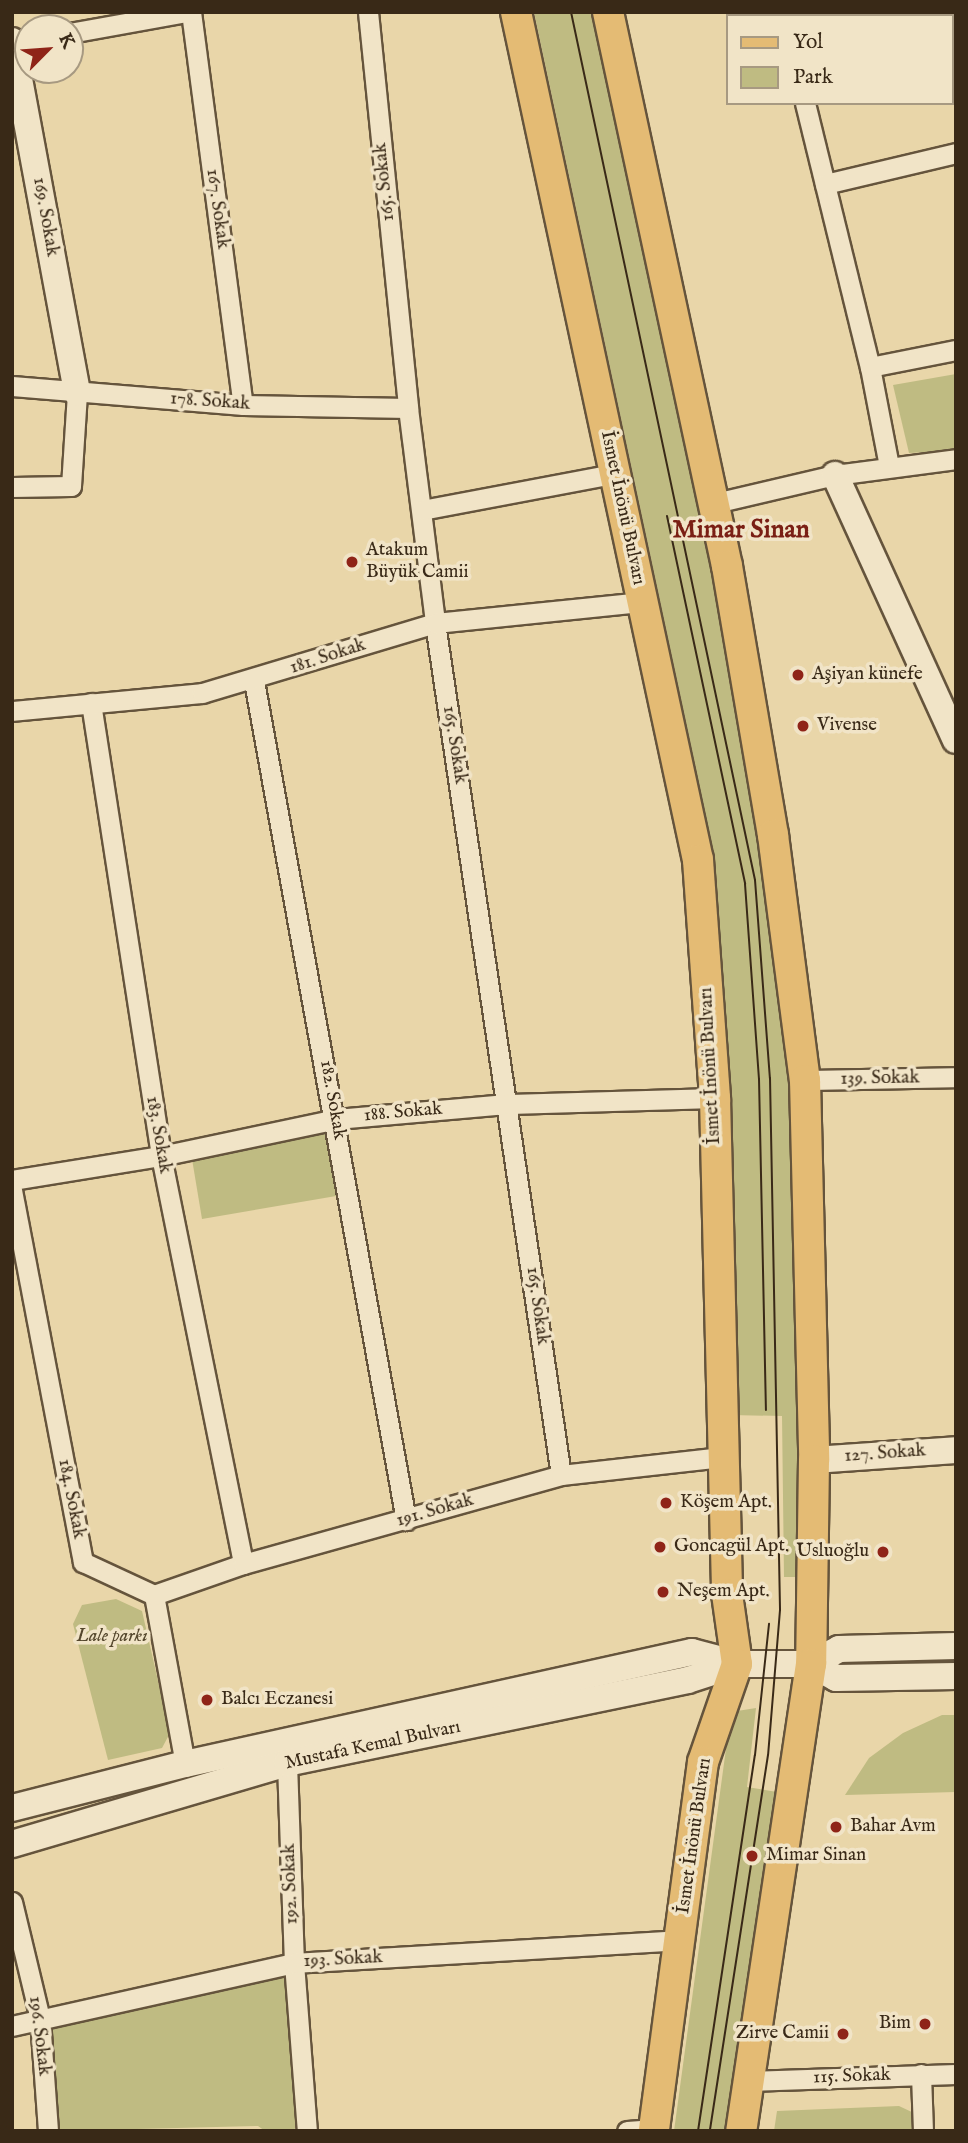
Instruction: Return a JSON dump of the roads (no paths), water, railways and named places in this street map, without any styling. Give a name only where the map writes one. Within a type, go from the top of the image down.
[{"type":"main road","name":"İsmet İnönü Bulvarı","points":[[516,12],[613,474],[698,860],[715,1098],[727,1594],[737,1664],[703,1762],[681,1940],[645,2130]]},
{"type":"main road","points":[[608,12],[710,504],[727,566],[773,835],[805,1080],[814,1460],[811,1664],[741,2131]]},
{"type":"main road","name":"169. Sokak","points":[[13,43],[76,393]]},
{"type":"main road","points":[[835,475],[956,740]]},
{"type":"main road","name":"127. Sokak","points":[[814,1460],[956,1450]]},
{"type":"main road","name":"Mustafa Kemal Bulvarı","points":[[12,1808],[185,1764],[692,1652],[737,1664],[811,1664],[839,1649],[956,1646]]},
{"type":"main road","name":"Mustafa Kemal Bulvarı","points":[[12,1844],[287,1763],[688,1680],[737,1664]]},
{"type":"main road","name":"Mustafa Kemal Bulvarı","points":[[811,1664],[836,1678],[956,1676]]},
{"type":"street","points":[[84,31],[189,12]]},
{"type":"street","name":"167. Sokak","points":[[189,12],[243,405]]},
{"type":"street","name":"165. Sokak","points":[[368,12],[408,408],[435,623],[509,1104],[561,1475]]},
{"type":"street","points":[[805,105],[870,367],[889,466]]},
{"type":"street","points":[[825,184],[956,153]]},
{"type":"street","points":[[870,367],[956,350]]},
{"type":"street","name":"178. Sokak","points":[[12,386],[243,405],[408,408]]},
{"type":"street","points":[[12,487],[71,486],[76,393]]},
{"type":"street","points":[[710,504],[835,475],[956,459]]},
{"type":"street","points":[[422,510],[613,474]]},
{"type":"street","name":"181. Sokak","points":[[12,711],[202,693],[254,681],[435,623],[643,601]]},
{"type":"street","name":"182. Sokak","points":[[254,681],[336,1119],[406,1520]]},
{"type":"street","name":"183. Sokak","points":[[91,703],[161,1156],[243,1564]]},
{"type":"street","name":"139. Sokak","points":[[805,1080],[956,1077]]},
{"type":"street","name":"188. Sokak","points":[[12,1180],[161,1156],[336,1119],[509,1104],[715,1098]]},
{"type":"street","name":"184. Sokak","points":[[12,1190],[82,1562],[154,1595]]},
{"type":"street","name":"191. Sokak","points":[[154,1595],[243,1564],[561,1475],[722,1457]]},
{"type":"street","points":[[154,1595],[185,1764]]},
{"type":"street","name":"192. Sokak","points":[[287,1763],[294,1963],[307,2131]]},
{"type":"street","name":"196. Sokak","points":[[12,1902],[40,2018],[48,2131]]},
{"type":"street","name":"193. Sokak","points":[[12,2026],[294,1963],[681,1940]]},
{"type":"street","points":[[921,2074],[923,2131]]},
{"type":"street","name":"115. Sokak","points":[[748,2081],[956,2074]]},
{"type":"tram line","points":[[571,12],[755,880],[770,1078],[780,1610],[768,1755],[710,2131]]},
{"type":"tram line","points":[[667,516],[745,884],[759,1079],[766,1410]]},
{"type":"tram line","points":[[698,2131],[755,1755],[769,1624]]},
{"type":"place","name":"Atakum Büyük Camii","points":[[352,562]]},
{"type":"place","name":"Aşiyan künefe","points":[[798,675]]},
{"type":"place","name":"Vivense","points":[[803,726]]},
{"type":"place","name":"Köşem Apt.","points":[[666,1503]]},
{"type":"place","name":"Goncagül Apt.","points":[[660,1547]]},
{"type":"place","name":"Usluoğlu","points":[[883,1552]]},
{"type":"place","name":"Neşem Apt.","points":[[663,1592]]},
{"type":"place","name":"Balcı Eczanesi","points":[[207,1700]]},
{"type":"place","name":"Bahar Avm","points":[[836,1827]]},
{"type":"place","name":"Mimar Sinan","points":[[752,1856]]},
{"type":"place","name":"Bim","points":[[925,2024]]},
{"type":"place","name":"Zirve Camii","points":[[843,2034]]},
{"type":"district","name":"Mimar Sinan","points":[[741,530]]},
{"type":"park label","name":"Lale parkı","points":[[112,1637]]}]
